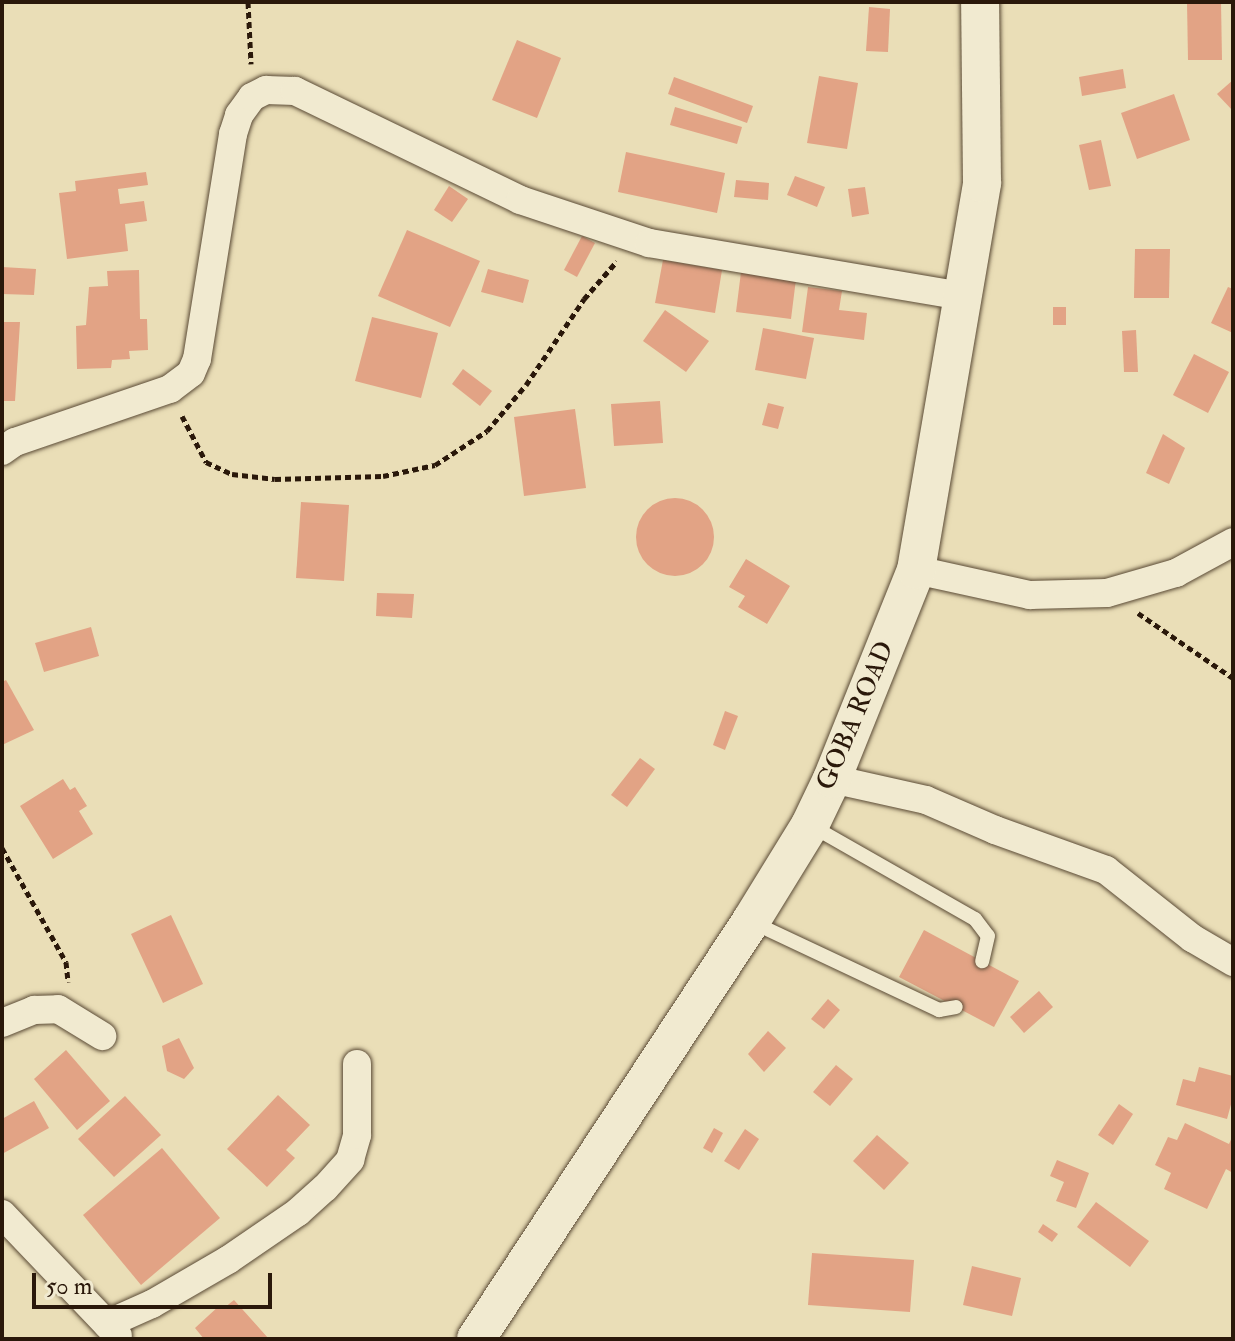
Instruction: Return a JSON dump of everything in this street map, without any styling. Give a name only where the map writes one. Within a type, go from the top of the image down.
[{"type":"main road","name":"GOBA ROAD","points":[[476,1339],[751,921],[810,825],[832,779],[916,570],[982,183],[980,2]]},
{"type":"street","points":[[2,451],[15,442],[182,384],[197,359],[233,134],[239,115],[252,97],[266,90],[295,91],[520,200],[649,243],[962,296]]},
{"type":"street","points":[[916,570],[1030,595],[1107,593],[1176,573],[1233,542]]},
{"type":"street","points":[[832,779],[926,800],[995,830],[1106,870],[1192,938],[1233,962]]},
{"type":"street","points":[[2,1023],[34,1010],[58,1009],[102,1036]]},
{"type":"street","points":[[2,1214],[114,1332],[152,1304],[228,1260],[298,1212],[325,1188],[350,1160],[357,1135],[357,1064]]},
{"type":"lane","points":[[810,825],[975,919],[988,936],[982,961]]},
{"type":"lane","points":[[751,921],[939,1010],[956,1007]]},
{"type":"path","points":[[248,2],[252,97]]},
{"type":"path","points":[[170,389],[206,462],[232,474],[275,479],[383,476],[435,465],[487,431],[526,385],[584,299],[618,260],[649,243]]},
{"type":"path","points":[[1107,593],[1233,678]]},
{"type":"path","points":[[2,848],[66,962],[70,1016]]},
{"type":"building","points":[[1187,2],[1221,2],[1222,60],[1188,60]]},
{"type":"building","points":[[869,7],[890,9],[888,52],[866,51]]},
{"type":"building","points":[[517,40],[561,58],[537,118],[492,100]]},
{"type":"building","points":[[1123,69],[1126,88],[1082,96],[1079,77]]},
{"type":"building","points":[[819,76],[858,83],[847,149],[807,143]]},
{"type":"building","points":[[674,77],[753,106],[747,123],[668,94]]},
{"type":"building","points":[[1233,80],[1233,111],[1217,94]]},
{"type":"building","points":[[1174,94],[1190,140],[1137,159],[1121,113]]},
{"type":"building","points":[[675,107],[742,127],[737,144],[670,125]]},
{"type":"building","points":[[1101,140],[1111,186],[1089,190],[1079,145]]},
{"type":"building","points":[[626,152],[725,173],[717,213],[618,192]]},
{"type":"building","points":[[146,172],[148,185],[118,189],[120,204],[144,201],[147,221],[125,224],[128,251],[67,259],[59,193],[76,191],[75,181]]},
{"type":"building","points":[[795,176],[825,187],[817,207],[787,195]]},
{"type":"building","points":[[736,180],[769,183],[768,200],[734,197]]},
{"type":"building","points":[[449,186],[468,199],[452,222],[434,210]]},
{"type":"building","points":[[865,187],[869,214],[852,217],[848,189]]},
{"type":"building","points":[[407,230],[480,261],[450,327],[378,296]]},
{"type":"building","points":[[582,236],[595,243],[577,277],[564,270]]},
{"type":"building","points":[[1135,249],[1170,249],[1169,298],[1134,298]]},
{"type":"building","points":[[663,260],[722,270],[715,313],[655,303]]},
{"type":"building","points":[[2,267],[36,269],[34,295],[2,294]]},
{"type":"building","points":[[488,269],[529,280],[523,303],[481,292]]},
{"type":"building","points":[[139,270],[140,319],[147,319],[148,350],[129,351],[130,359],[112,360],[111,368],[77,369],[76,326],[86,325],[89,287],[108,286],[107,271]]},
{"type":"building","points":[[741,272],[796,279],[791,319],[736,312]]},
{"type":"building","points":[[808,287],[842,291],[839,310],[867,313],[864,340],[802,332]]},
{"type":"building","points":[[1228,287],[1233,289],[1233,333],[1211,323]]},
{"type":"building","points":[[1053,307],[1066,307],[1066,325],[1053,325]]},
{"type":"building","points":[[665,310],[709,341],[686,372],[643,341]]},
{"type":"building","points":[[372,317],[438,333],[421,398],[355,381]]},
{"type":"building","points":[[2,322],[20,322],[15,401],[2,401]]},
{"type":"building","points":[[763,328],[814,338],[806,379],[755,370]]},
{"type":"building","points":[[1136,330],[1138,372],[1124,372],[1122,331]]},
{"type":"building","points":[[1194,354],[1229,372],[1208,413],[1173,395]]},
{"type":"building","points":[[463,369],[492,391],[480,406],[452,384]]},
{"type":"building","points":[[660,401],[663,443],[614,446],[611,404]]},
{"type":"building","points":[[768,403],[784,407],[778,429],[762,425]]},
{"type":"building","points":[[575,409],[586,488],[524,496],[514,417]]},
{"type":"building","points":[[1163,434],[1185,448],[1169,484],[1146,473]]},
{"type":"building","points":[[675,498],[690,501],[702,510],[711,522],[714,537],[711,552],[702,564],[690,573],[675,576],[660,573],[648,564],[639,552],[636,537],[639,522],[648,510],[660,501]]},
{"type":"building","points":[[301,502],[349,505],[344,581],[296,578]]},
{"type":"building","points":[[746,559],[790,586],[767,624],[738,607],[745,596],[729,587]]},
{"type":"building","points":[[377,593],[414,594],[412,618],[376,616]]},
{"type":"building","points":[[91,627],[99,656],[44,672],[35,643]]},
{"type":"building","points":[[6,680],[34,730],[2,745],[2,682]]},
{"type":"building","points":[[725,711],[738,716],[725,750],[713,745]]},
{"type":"building","points":[[640,758],[655,769],[627,807],[611,795]]},
{"type":"building","points":[[63,779],[70,790],[75,787],[87,806],[79,811],[93,834],[53,859],[20,806]]},
{"type":"building","points":[[171,915],[203,984],[163,1003],[131,934]]},
{"type":"building","points":[[924,930],[1019,981],[994,1027],[899,977]]},
{"type":"building","points":[[1039,991],[1053,1007],[1024,1033],[1010,1017]]},
{"type":"building","points":[[828,999],[840,1010],[824,1029],[811,1019]]},
{"type":"building","points":[[768,1031],[786,1048],[764,1072],[748,1054]]},
{"type":"building","points":[[179,1038],[194,1068],[184,1079],[167,1071],[162,1046]]},
{"type":"building","points":[[66,1050],[110,1101],[77,1130],[34,1079]]},
{"type":"building","points":[[836,1065],[853,1079],[830,1106],[813,1092]]},
{"type":"building","points":[[1199,1067],[1233,1076],[1233,1097],[1227,1119],[1176,1105],[1183,1079],[1195,1082]]},
{"type":"building","points":[[278,1095],[310,1125],[286,1150],[295,1158],[267,1187],[227,1149]]},
{"type":"building","points":[[125,1096],[161,1135],[114,1177],[78,1139]]},
{"type":"building","points":[[34,1101],[49,1128],[2,1154],[2,1119]]},
{"type":"building","points":[[1119,1104],[1133,1114],[1113,1145],[1098,1135]]},
{"type":"building","points":[[1185,1123],[1229,1144],[1233,1135],[1233,1173],[1226,1169],[1207,1209],[1164,1189],[1171,1173],[1155,1165],[1168,1137],[1177,1140]]},
{"type":"building","points":[[714,1128],[723,1133],[712,1153],[703,1148]]},
{"type":"building","points":[[745,1129],[759,1139],[739,1170],[724,1161]]},
{"type":"building","points":[[877,1135],[909,1163],[884,1190],[853,1161]]},
{"type":"building","points":[[162,1148],[220,1218],[141,1285],[83,1215]]},
{"type":"building","points":[[1057,1160],[1089,1173],[1076,1208],[1056,1201],[1064,1182],[1050,1176]]},
{"type":"building","points":[[1096,1202],[1149,1241],[1130,1267],[1077,1227]]},
{"type":"building","points":[[1043,1224],[1058,1234],[1052,1242],[1038,1232]]},
{"type":"building","points":[[812,1253],[914,1260],[910,1312],[808,1305]]},
{"type":"building","points":[[972,1266],[1021,1278],[1012,1316],[963,1305]]},
{"type":"building","points":[[234,1300],[268,1338],[204,1339],[195,1328],[220,1305],[224,1308]]}]
